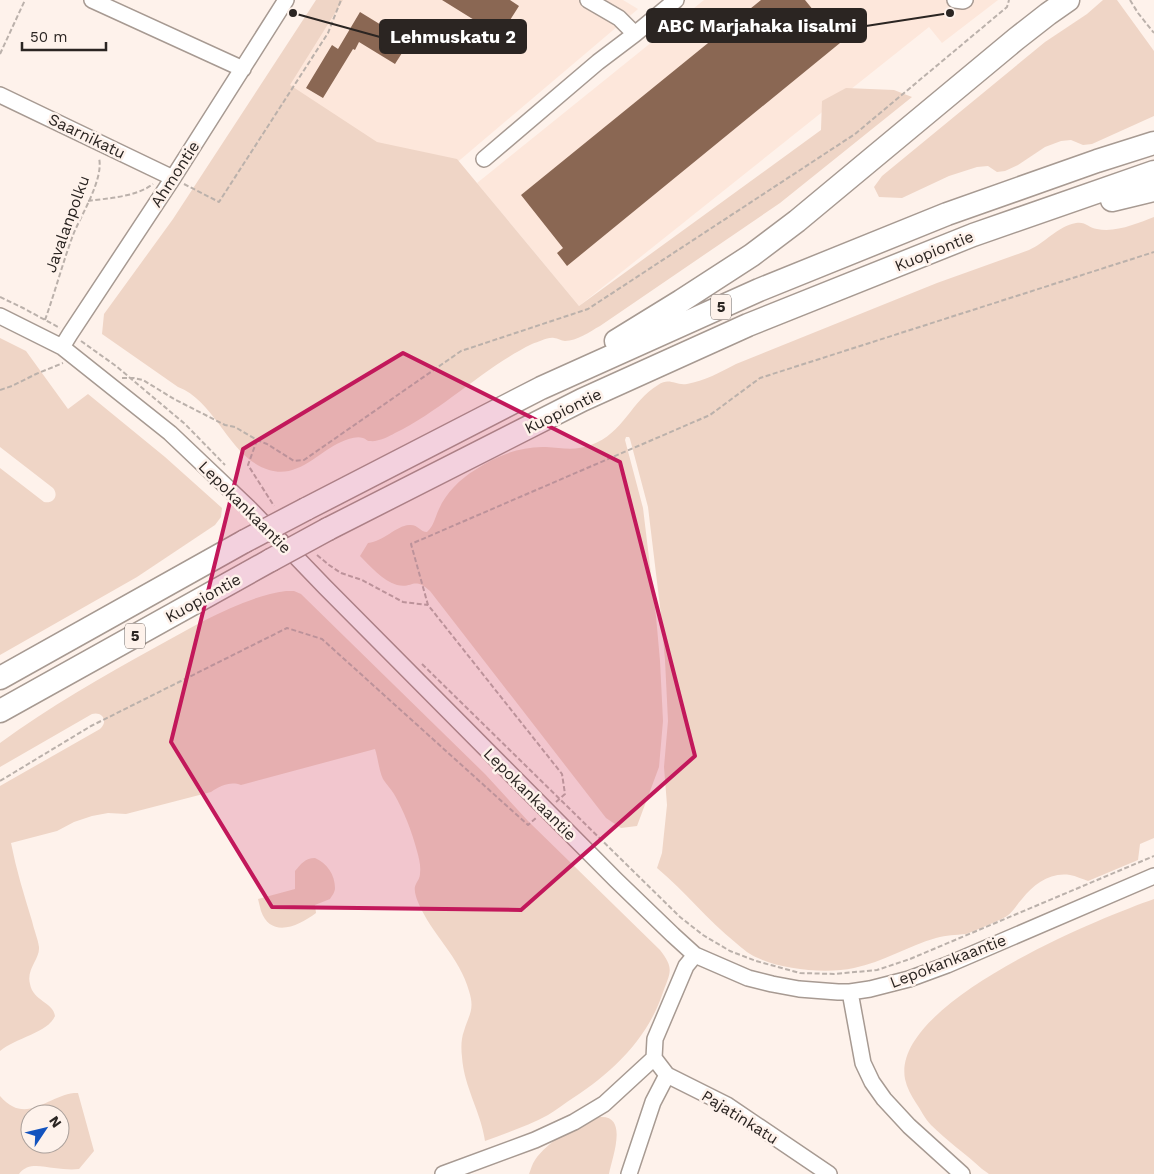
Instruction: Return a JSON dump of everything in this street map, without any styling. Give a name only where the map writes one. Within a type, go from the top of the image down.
[{"type":"highway","points":[[541,388],[752,255],[797,221],[1016,38],[1068,0]]},
{"type":"highway","name":"Kuopiontie","points":[[0,678],[245,541],[541,388],[759,290],[947,214],[1154,143]]},
{"type":"highway","name":"Kuopiontie","points":[[0,712],[328,529],[591,396],[748,326],[973,235],[1154,172]]},
{"type":"highway","points":[[973,235],[1154,190]]},
{"type":"street","points":[[92,0],[243,69]]},
{"type":"street","name":"Ahmontie","points":[[66,340],[168,176],[243,69],[286,0]]},
{"type":"street","points":[[588,0],[619,18],[635,34]]},
{"type":"street","points":[[484,159],[598,62],[676,0]]},
{"type":"street","points":[[955,0],[965,0]]},
{"type":"street","name":"Saarnikatu","points":[[0,95],[168,176]]},
{"type":"street","name":"Lepokankaantie","points":[[0,316],[66,340],[170,433],[250,509],[622,886],[695,955],[748,978],[772,984],[799,989],[850,992],[870,989],[909,979],[947,965],[1154,876]]},
{"type":"street","points":[[443,1174],[534,1140],[574,1122],[604,1104],[654,1058],[656,1039],[686,966],[695,955]]},
{"type":"street","points":[[850,992],[863,1063],[872,1082],[884,1099],[909,1126],[962,1174]]},
{"type":"street","name":"Pajatinkatu","points":[[654,1058],[667,1075],[727,1105],[829,1174]]},
{"type":"street","points":[[629,1174],[653,1102],[667,1075]]},
{"type":"path","points":[[0,54],[25,0]]},
{"type":"path","points":[[88,202],[120,197],[146,190],[157,181],[168,176],[219,202],[328,33],[341,0]]},
{"type":"path","points":[[257,440],[268,444],[294,461],[304,460],[461,350],[588,309],[855,134],[1007,7],[1009,0]]},
{"type":"path","points":[[1130,0],[1154,33]]},
{"type":"path","name":"Javalanpolku","points":[[45,320],[73,235],[97,183],[100,162],[98,156]]},
{"type":"path","points":[[0,781],[92,726],[287,628],[322,640],[528,824],[565,794],[562,774],[428,605],[411,544],[710,415],[760,378],[1154,252]]},
{"type":"path","points":[[0,297],[45,320],[66,340],[116,366],[178,419],[226,467]]},
{"type":"path","points":[[420,662],[559,800],[680,917],[703,936],[730,951],[756,961],[800,973],[834,974],[878,970],[910,960],[1154,856]]},
{"type":"highlighted area","points":[[403,353],[620,462],[695,756],[521,910],[272,907],[171,742],[243,449]]},
{"type":"shaded area","points":[[316,0],[343,0],[290,85],[377,142],[457,159],[579,306],[821,130],[822,101],[846,88],[894,90],[912,97],[780,203],[600,326],[574,340],[565,341],[551,338],[532,344],[497,365],[413,423],[386,438],[373,441],[360,437],[349,439],[332,446],[298,468],[279,472],[269,470],[255,463],[243,454],[203,404],[102,334],[104,314],[173,219]]},
{"type":"shaded area","points":[[342,0],[623,0],[638,9],[434,182],[278,99]]},
{"type":"shaded area","points":[[704,0],[998,0],[942,43],[929,27],[579,306],[477,183]]},
{"type":"shaded area","points":[[1103,0],[1117,0],[1154,51],[1154,116],[1092,144],[1083,145],[1071,140],[1061,141],[1045,147],[1018,165],[1005,171],[997,172],[988,166],[977,167],[949,176],[902,198],[879,197],[874,187],[882,176],[1045,42],[1087,14]]},
{"type":"shaded area","points":[[1154,217],[1154,838],[1140,844],[1138,860],[1088,881],[1072,875],[1056,875],[1043,880],[1009,914],[986,926],[966,934],[936,938],[875,962],[854,968],[819,971],[792,968],[768,962],[747,952],[715,925],[657,868],[662,853],[667,805],[664,767],[668,721],[665,660],[648,507],[629,437],[626,437],[625,440],[643,508],[656,616],[663,721],[659,767],[637,826],[621,828],[606,818],[430,591],[420,584],[402,586],[392,583],[377,573],[360,556],[368,543],[374,542],[404,526],[415,526],[427,532],[433,524],[445,497],[459,482],[491,460],[527,448],[580,448],[602,440],[620,425],[641,399],[662,383],[687,384],[706,378],[736,364],[937,283],[1029,250],[1069,225],[1082,223],[1094,228],[1112,230],[1127,227]]},
{"type":"shaded area","points":[[0,338],[26,351],[68,409],[88,394],[165,457],[222,508],[221,517],[215,525],[137,577],[0,655],[0,468],[44,502],[53,500],[56,493],[53,488],[0,447]]},
{"type":"shaded area","points":[[294,591],[301,594],[485,774],[528,821],[660,950],[670,967],[669,977],[655,1012],[636,1043],[597,1081],[540,1119],[485,1141],[463,1068],[462,1037],[471,1008],[471,997],[459,967],[430,925],[417,900],[415,886],[420,876],[420,868],[415,844],[401,807],[384,781],[375,749],[241,785],[225,785],[211,792],[126,814],[108,813],[92,816],[74,822],[57,831],[11,843],[39,947],[31,969],[30,984],[35,994],[51,1007],[55,1016],[46,1027],[6,1046],[0,1051],[0,786],[100,729],[103,726],[104,720],[99,714],[92,714],[0,767],[0,743],[76,692],[202,622],[252,599]]},
{"type":"shaded area","points":[[315,858],[327,866],[332,874],[335,888],[332,897],[315,905],[316,913],[302,922],[286,927],[271,925],[261,911],[258,899],[295,889],[295,871],[306,860]]},
{"type":"shaded area","points":[[1154,899],[1154,1174],[989,1174],[943,1137],[925,1117],[911,1094],[905,1079],[909,1050],[930,1022],[963,994],[1003,968],[1089,925]]},
{"type":"shaded area","points":[[78,1093],[94,1151],[79,1169],[35,1166],[23,1170],[19,1174],[0,1174],[0,1096],[10,1105],[20,1109],[20,1154],[70,1154],[70,1104],[44,1104],[64,1095]]},
{"type":"shaded area","points":[[600,1117],[609,1118],[614,1123],[616,1130],[615,1148],[609,1174],[529,1174],[535,1160],[547,1146],[583,1123]]},
{"type":"building","points":[[442,0],[510,0],[519,6],[500,36]]},
{"type":"building","points":[[761,0],[805,0],[840,43],[567,266],[557,253],[563,248],[521,195]]},
{"type":"building","points":[[360,12],[409,42],[395,64],[359,42],[323,98],[306,88],[332,45],[338,49]]},
{"type":"place","name":"Lehmuskatu 2","points":[[293,13]]},
{"type":"place","name":"ABC Marjahaka Iisalmi","points":[[950,13]]}]
